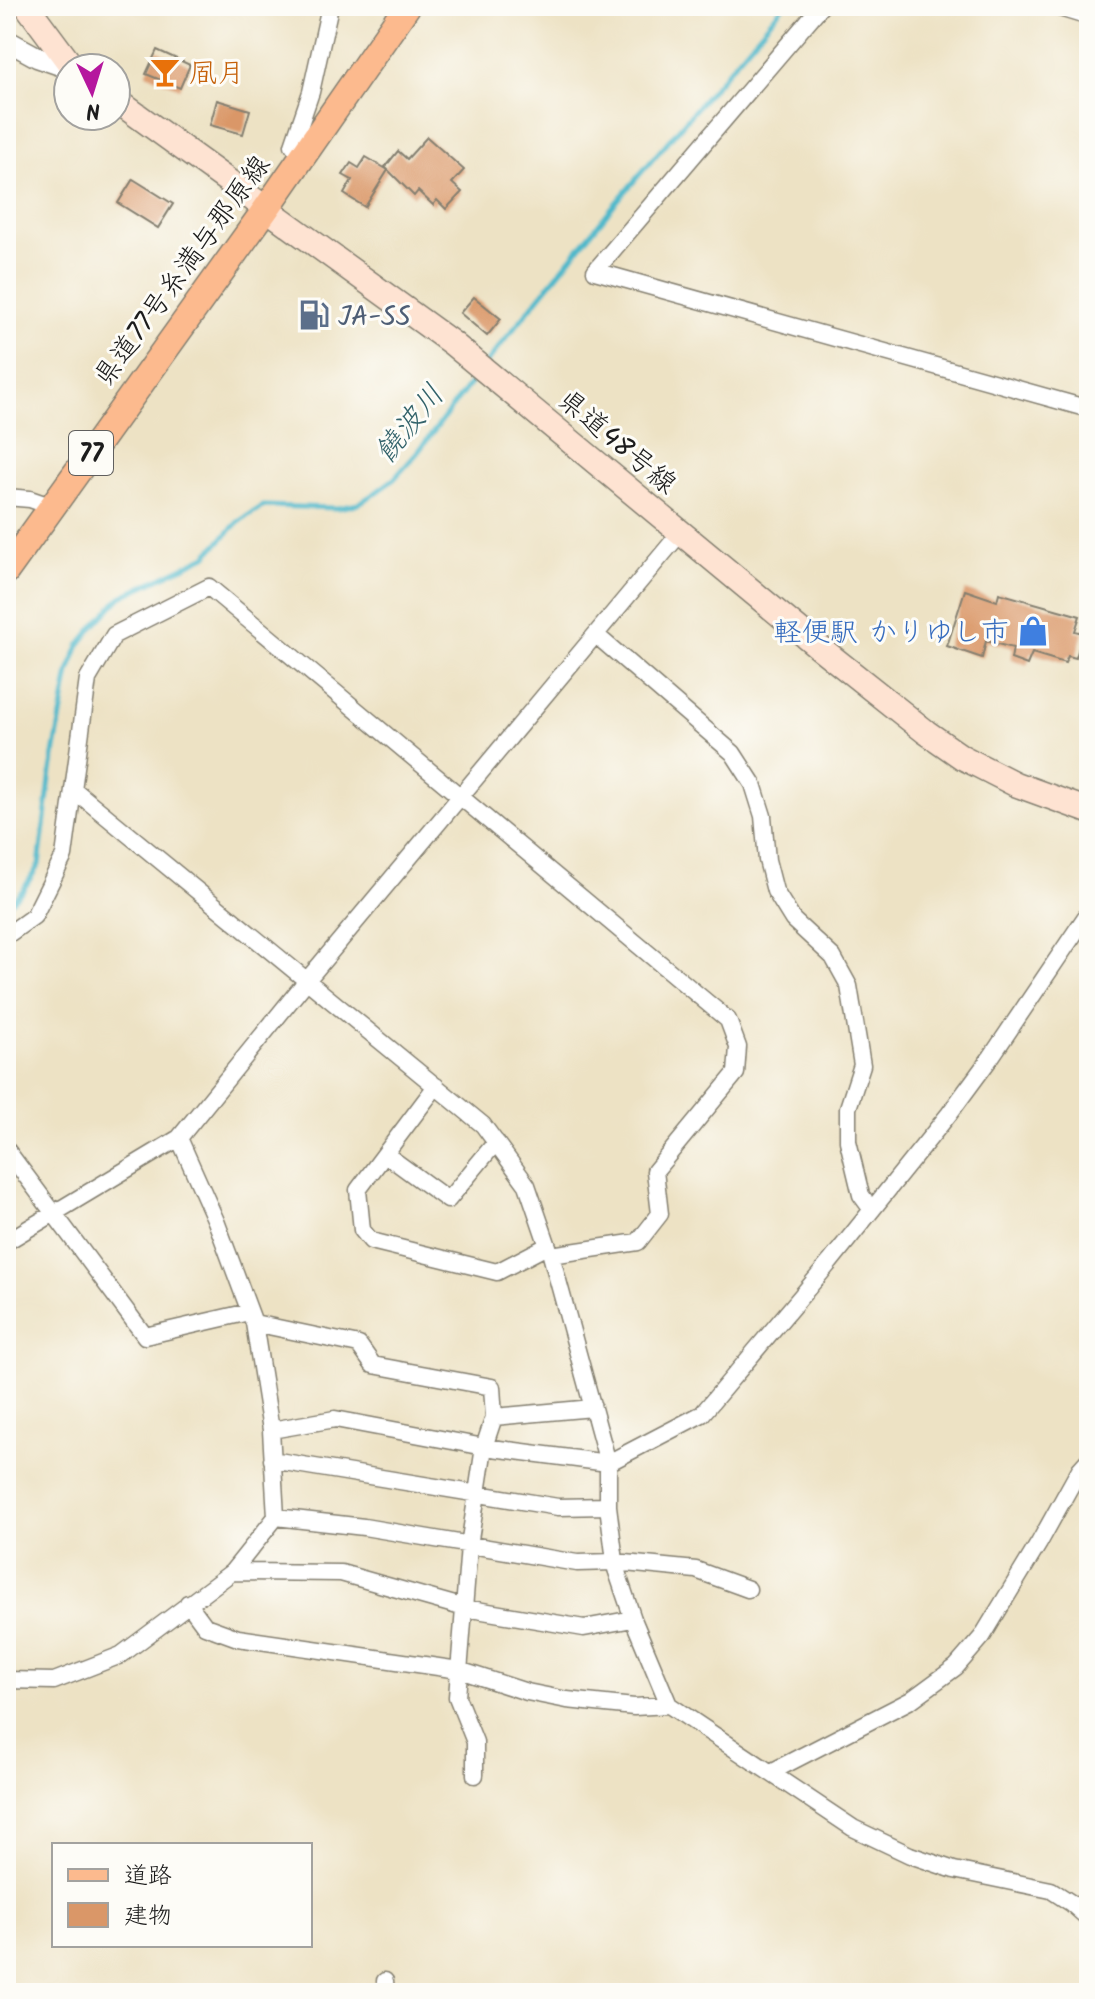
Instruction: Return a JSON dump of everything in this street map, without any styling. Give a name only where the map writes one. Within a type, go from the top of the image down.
[{"type":"main road","points":[[27,6],[60,52]]},
{"type":"main road","name":"県道77号糸満与那原線","points":[[6,571],[266,209],[407,6]]},
{"type":"main road","name":"県道48号線","points":[[132,112],[452,343],[926,732],[962,757],[1015,784],[1089,811]]},
{"type":"street","points":[[303,156],[293,145],[311,92],[330,6]]},
{"type":"street","points":[[821,6],[595,271],[1089,409]]},
{"type":"street","points":[[1053,6],[1089,17]]},
{"type":"street","points":[[6,40],[52,62]]},
{"type":"street","points":[[6,497],[30,499],[53,507]]},
{"type":"street","points":[[6,1242],[179,1138],[681,532]]},
{"type":"street","points":[[6,936],[34,916],[64,856],[88,679],[114,635],[209,587],[728,1020],[738,1047],[736,1073],[655,1171],[660,1214],[638,1242],[549,1251],[497,1272],[371,1241],[362,1230],[358,1190],[436,1086]]},
{"type":"street","points":[[596,635],[733,753],[753,784],[763,816],[767,860],[775,891],[793,920],[833,957],[849,986],[862,1065],[848,1108],[848,1141],[861,1195],[872,1210]]},
{"type":"street","points":[[73,789],[483,1125],[527,1185],[549,1251],[608,1463],[608,1506],[615,1562],[633,1619],[669,1705],[715,1739],[771,1772],[853,1828],[910,1855],[954,1870],[1051,1890],[1089,1919]]},
{"type":"street","points":[[271,1430],[335,1419],[484,1447],[608,1463],[702,1414],[872,1210],[991,1057],[1089,912]]},
{"type":"street","points":[[6,1680],[54,1681],[121,1655],[232,1572],[276,1517],[271,1430],[252,1318],[216,1221],[179,1138]]},
{"type":"street","points":[[385,1154],[448,1200],[496,1142]]},
{"type":"street","points":[[6,1149],[145,1336],[252,1318],[359,1345],[373,1365],[492,1387],[494,1417],[484,1447],[469,1546],[457,1697],[475,1742],[475,1775]]},
{"type":"street","points":[[494,1417],[593,1408]]},
{"type":"street","points":[[771,1772],[911,1700],[956,1667],[982,1637],[1080,1469],[1089,1459]]},
{"type":"street","points":[[272,1460],[558,1507],[608,1506]]},
{"type":"street","points":[[276,1517],[364,1527],[577,1563],[615,1562],[696,1570],[748,1589]]},
{"type":"street","points":[[232,1572],[341,1573],[465,1608],[584,1628],[633,1619]]},
{"type":"street","points":[[188,1603],[205,1626],[238,1638],[459,1670],[527,1692],[567,1700],[634,1707],[669,1705]]},
{"type":"building","points":[[157,50],[190,65],[180,88],[146,74]]},
{"type":"building","points":[[217,100],[250,110],[243,134],[210,125]]},
{"type":"building","points":[[427,137],[464,170],[452,183],[462,192],[446,209],[437,200],[433,205],[418,191],[414,196],[385,167],[398,151],[407,159]]},
{"type":"building","points":[[366,157],[388,170],[365,207],[344,194],[352,180],[343,175],[351,163],[359,168]]},
{"type":"building","points":[[133,179],[173,204],[158,228],[118,203]]},
{"type":"building","points":[[474,297],[501,319],[487,336],[460,313]]},
{"type":"building","points":[[965,590],[997,601],[999,593],[1080,616],[1075,631],[1083,633],[1076,658],[1068,656],[1065,663],[1032,653],[1027,665],[1011,659],[1013,648],[986,641],[982,658],[947,646]]},
{"type":"waterway","name":"饒波川","points":[[487,362],[613,206],[783,6]]},
{"type":"waterway","name":"饒波川","points":[[6,906],[23,890],[39,865],[51,771],[69,672],[79,645],[95,625],[121,597],[206,556],[238,522],[263,506],[338,508],[358,504],[375,493],[394,479],[418,452],[478,373]]},
{"type":"place","name":"凮月","points":[[165,72]]},
{"type":"place","name":"JA-SS","points":[[314,315]]},
{"type":"place","name":"軽便駅 かりゆし市","points":[[1033,631]]}]
